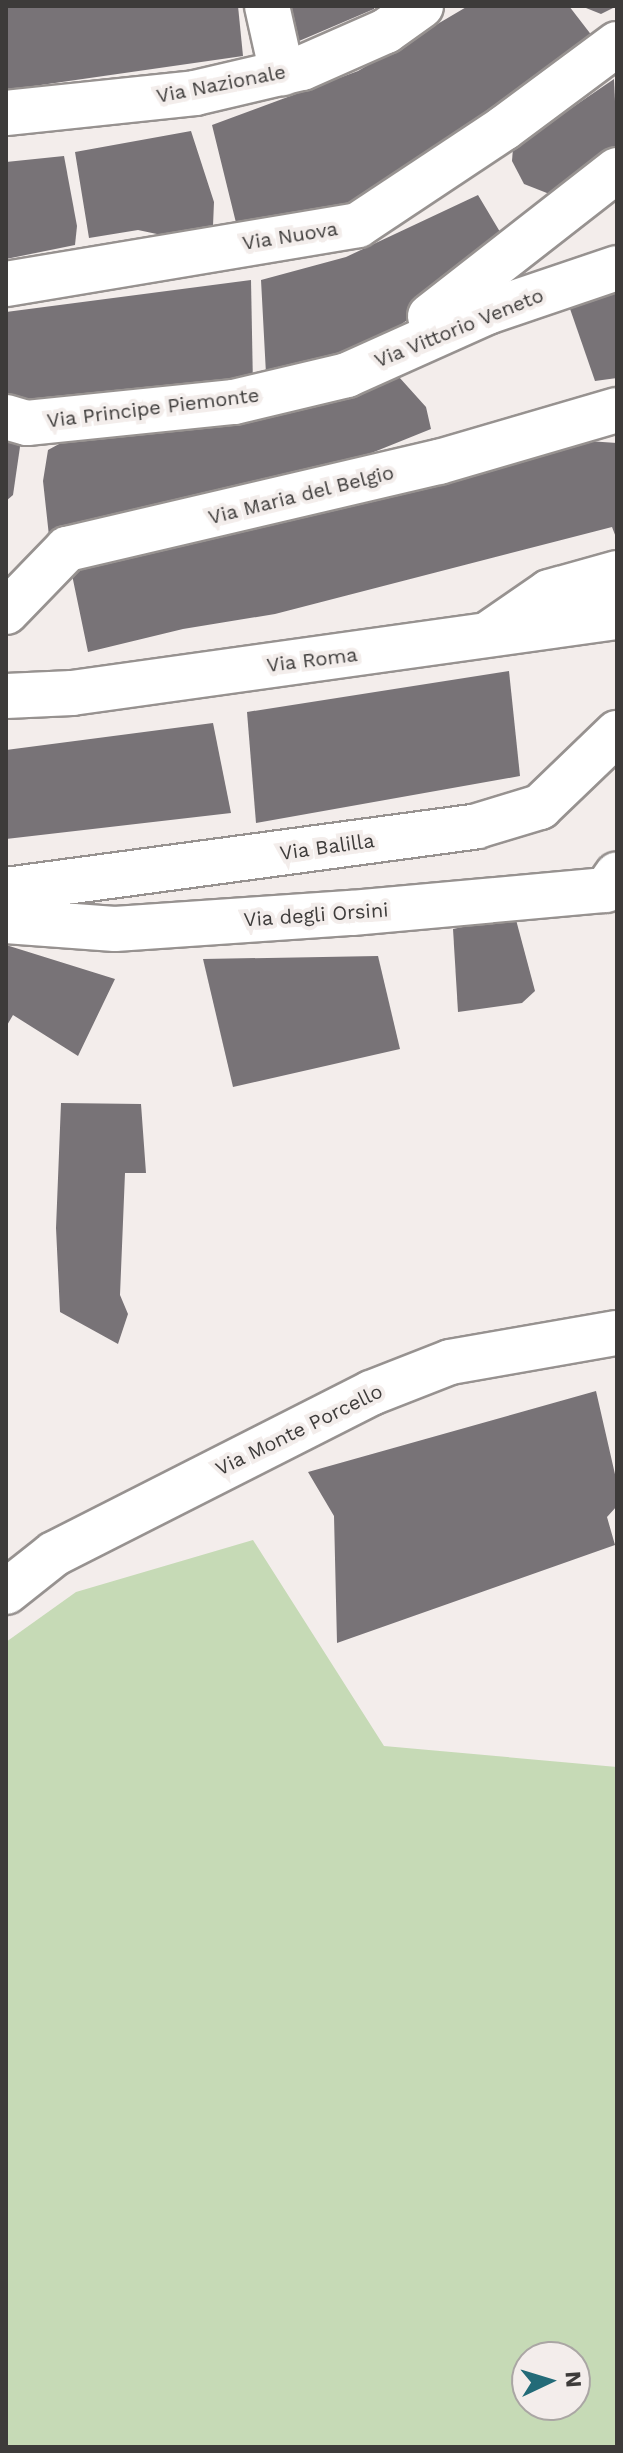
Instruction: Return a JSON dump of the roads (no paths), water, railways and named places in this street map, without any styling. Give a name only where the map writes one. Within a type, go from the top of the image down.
[{"type":"street","points":[[267,6],[282,73]]},
{"type":"street","name":"Via Nazionale","points":[[6,113],[195,93],[282,73],[386,31],[421,6]]},
{"type":"street","name":"Via Nuova","points":[[6,284],[358,225],[504,128],[617,44]]},
{"type":"street","points":[[347,375],[491,274],[617,170]]},
{"type":"street","name":"Via Vittorio Veneto","points":[[347,375],[487,312],[617,268]]},
{"type":"street","name":"Via Principe Piemonte","points":[[6,417],[27,423],[234,402],[347,375]]},
{"type":"street","name":"Via Maria del Belgio","points":[[6,612],[67,549],[439,462],[617,410]]},
{"type":"street","points":[[479,640],[549,592],[617,573]]},
{"type":"street","name":"Via Roma","points":[[6,696],[72,693],[479,640],[617,617]]},
{"type":"street","name":"Via Balilla","points":[[6,890],[477,826],[540,807],[617,733]]},
{"type":"street","name":"Via degli Orsini","points":[[6,921],[115,929],[352,913],[606,890],[617,874]]},
{"type":"street","name":"Via Monte Porcello","points":[[6,1592],[54,1554],[371,1393],[450,1362],[617,1333]]}]
